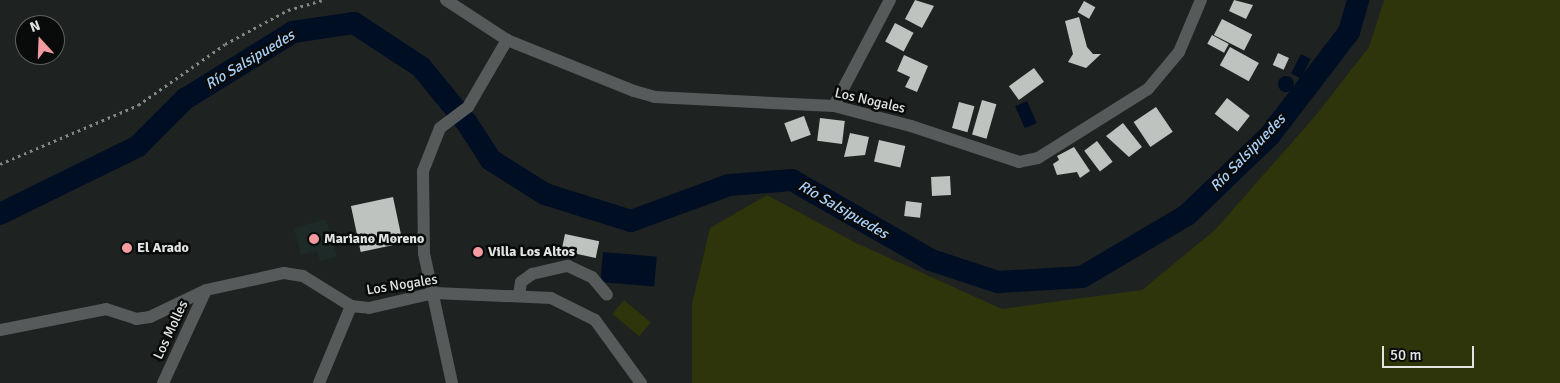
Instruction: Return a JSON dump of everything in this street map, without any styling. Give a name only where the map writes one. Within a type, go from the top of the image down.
[{"type":"street","name":"Los Nogales","points":[[446,0],[507,40],[655,97],[834,106],[911,126],[1019,162],[1038,158],[1148,89],[1179,52],[1202,0]]},
{"type":"street","points":[[834,106],[890,0]]},
{"type":"street","points":[[452,383],[422,234],[423,171],[440,128],[468,107],[507,40]]},
{"type":"street","points":[[519,295],[521,282],[532,274],[568,266],[592,277],[607,295]]},
{"type":"street","name":"Los Nogales","points":[[0,330],[106,309],[136,319],[150,318],[206,290],[284,273],[303,276],[352,306],[369,308],[434,293],[519,295],[551,298],[595,320],[641,383]]},
{"type":"street","name":"Los Molles","points":[[163,383],[206,290]]},
{"type":"street","points":[[319,383],[352,306]]},
{"type":"path","points":[[0,164],[138,105],[225,44],[288,10],[322,0]]},
{"type":"shaded area","name":"Mariano Moreno","points":[[326,219],[337,257],[320,261],[317,251],[301,255],[294,228]]},
{"type":"green space","points":[[1384,0],[1560,0],[1560,383],[692,383],[692,304],[710,228],[767,195],[854,242],[1002,309],[1142,290],[1215,230],[1316,115],[1369,47]]},
{"type":"green space","points":[[624,300],[651,322],[639,336],[612,314]]},
{"type":"water","points":[[1301,54],[1311,59],[1301,79],[1291,74]]},
{"type":"water","points":[[1286,76],[1294,84],[1286,92],[1278,84]]},
{"type":"water","points":[[1027,101],[1037,123],[1025,128],[1015,106]]},
{"type":"water","points":[[603,252],[657,257],[654,287],[600,282]]},
{"type":"building","points":[[915,0],[934,6],[922,28],[905,19]]},
{"type":"building","points":[[1234,0],[1253,5],[1246,19],[1229,11]]},
{"type":"building","points":[[1084,1],[1095,7],[1089,19],[1078,12]]},
{"type":"building","points":[[1079,17],[1087,47],[1093,54],[1101,54],[1086,68],[1068,62],[1073,54],[1065,21]]},
{"type":"building","points":[[1222,19],[1252,34],[1244,50],[1214,35]]},
{"type":"building","points":[[895,23],[914,33],[904,51],[885,42]]},
{"type":"building","points":[[1212,35],[1229,44],[1224,53],[1207,44]]},
{"type":"building","points":[[1230,47],[1259,63],[1249,81],[1220,65]]},
{"type":"building","points":[[1278,53],[1289,58],[1284,70],[1273,65]]},
{"type":"building","points":[[904,55],[928,66],[917,92],[905,87],[910,77],[897,71]]},
{"type":"building","points":[[1034,68],[1044,82],[1019,100],[1009,86]]},
{"type":"building","points":[[1227,98],[1250,116],[1238,132],[1215,114]]},
{"type":"building","points":[[982,100],[996,104],[986,139],[972,135]]},
{"type":"building","points":[[959,102],[974,106],[967,132],[952,128]]},
{"type":"building","points":[[1156,107],[1173,132],[1150,147],[1134,122]]},
{"type":"building","points":[[804,116],[811,135],[791,142],[784,123]]},
{"type":"building","points":[[820,118],[845,121],[842,144],[817,141]]},
{"type":"building","points":[[1123,123],[1142,147],[1129,157],[1106,136]]},
{"type":"building","points":[[850,133],[869,137],[865,155],[844,157]]},
{"type":"building","points":[[879,140],[905,146],[900,168],[874,161]]},
{"type":"building","points":[[1097,141],[1113,162],[1100,171],[1084,151]]},
{"type":"building","points":[[1074,147],[1090,171],[1080,178],[1077,172],[1057,175],[1053,164],[1059,160],[1057,156]]},
{"type":"building","points":[[950,176],[951,195],[932,196],[931,177]]},
{"type":"building","points":[[393,197],[403,243],[361,252],[351,206]]},
{"type":"building","points":[[906,201],[922,203],[920,218],[904,216]]},
{"type":"building","points":[[565,234],[599,241],[596,258],[561,251]]},
{"type":"waterway","name":"Río Salsipuedes","points":[[0,214],[138,146],[185,99],[293,32],[354,23],[421,67],[467,123],[491,160],[545,194],[631,221],[729,185],[792,180],[931,260],[998,282],[1082,277],[1187,215],[1270,135],[1349,32],[1358,0]]},
{"type":"place","name":"Mariano Moreno","points":[[314,239]]},
{"type":"place","name":"El Arado","points":[[127,248]]},
{"type":"place","name":"Villa Los Altos","points":[[478,252]]}]
